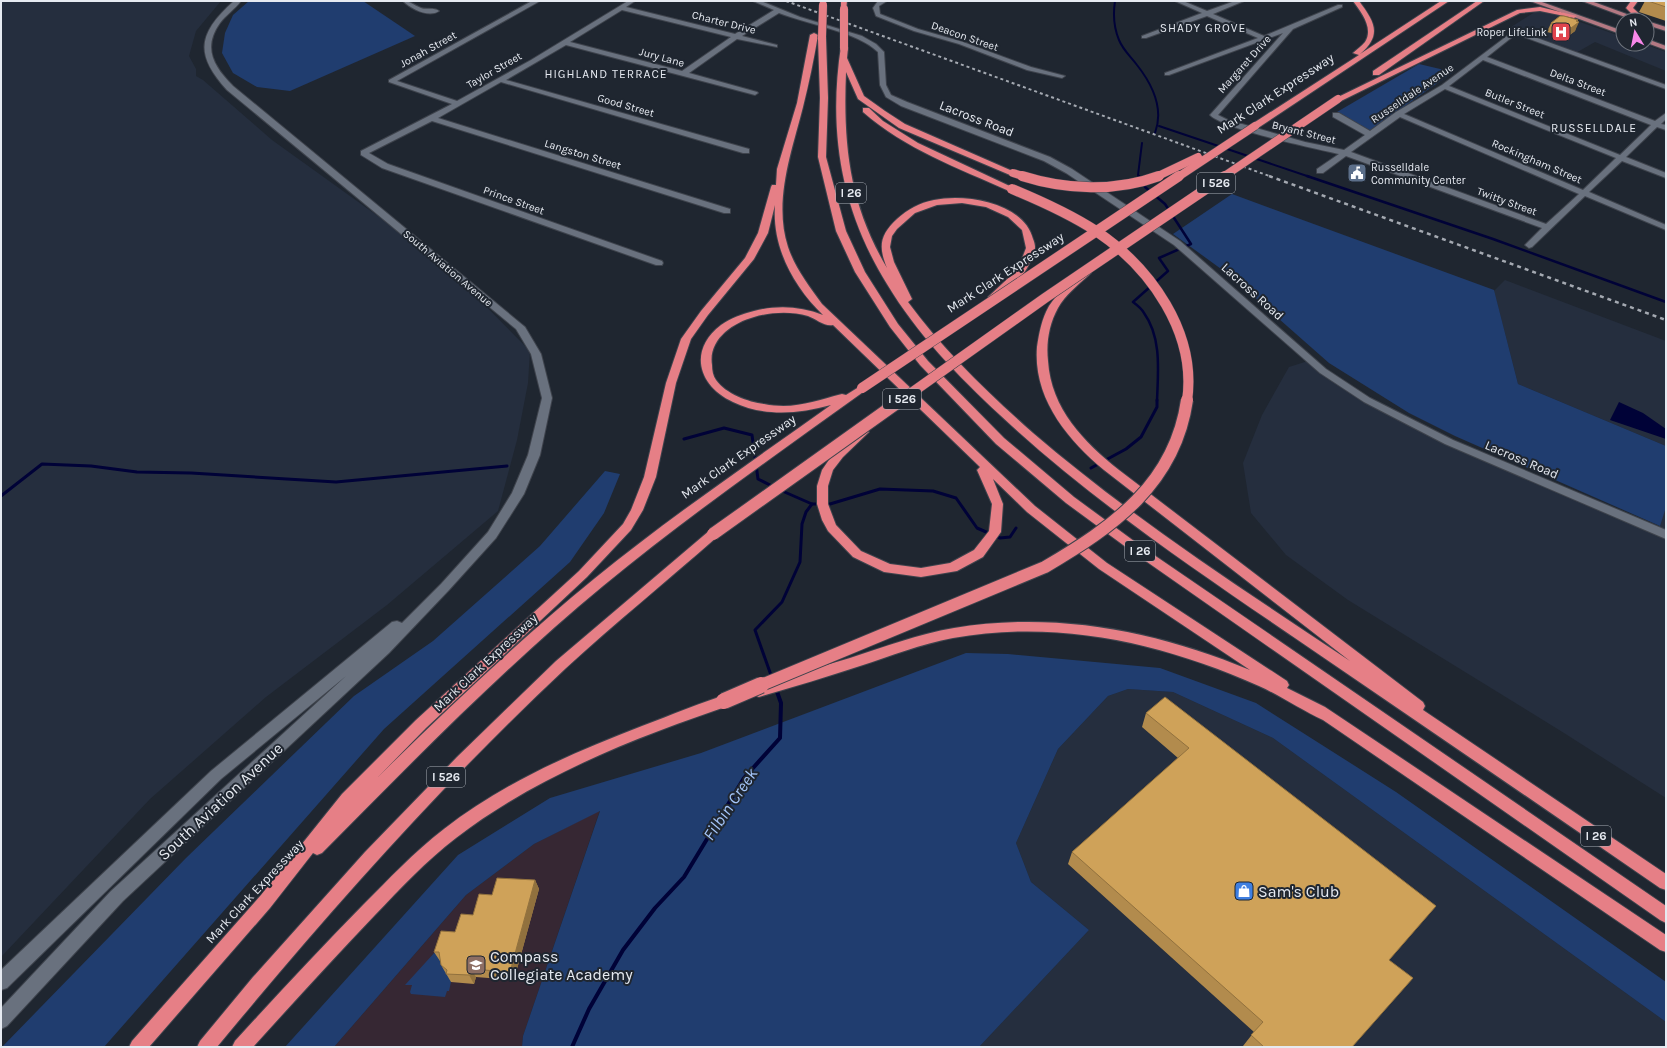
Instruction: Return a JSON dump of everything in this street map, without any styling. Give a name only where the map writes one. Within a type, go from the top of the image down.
[{"type":"highway","points":[[1329,77],[1366,46],[1371,38],[1372,29],[1370,21],[1356,1]]},
{"type":"highway","name":"Mark Clark Expressway","points":[[138,1047],[264,902],[387,778],[503,666],[598,583],[684,514],[862,388],[986,304],[1310,89],[1446,1]]},
{"type":"highway","name":"I 526","points":[[206,1047],[370,857],[473,750],[566,660],[713,534],[1045,298],[1093,267],[1481,1]]},
{"type":"highway","points":[[1632,12],[1629,8],[1635,1]]},
{"type":"highway","name":"I 26","points":[[823,3],[818,36],[824,98],[822,157],[841,231],[860,272],[894,325],[924,364],[1000,442],[1070,500],[1134,547],[1666,915]]},
{"type":"highway","name":"I 26","points":[[844,5],[845,60],[842,75],[844,158],[851,193],[869,245],[882,270],[894,290],[918,322],[948,357],[1009,419],[1105,499],[1173,548],[1666,883]]},
{"type":"highway","points":[[1338,99],[1519,11],[1540,9],[1574,16]]},
{"type":"highway","points":[[264,902],[347,799],[421,724],[583,574],[626,527],[637,510],[650,477],[673,378],[686,339],[704,312],[744,264],[756,247],[763,233],[775,184],[798,114],[818,36]]},
{"type":"highway","points":[[845,60],[861,97],[889,118],[902,126],[1013,173],[1041,182],[1087,186],[1127,184],[1144,181],[1172,170],[1255,126]]},
{"type":"highway","points":[[241,1047],[336,944],[423,856],[480,811],[510,792],[561,765],[594,750],[724,701],[1001,587],[1045,567],[1091,541],[1118,519],[1150,487],[1164,467],[1176,443],[1186,416],[1190,378],[1180,333],[1165,302],[1144,273],[1108,240],[1071,216],[905,140],[884,126],[862,107],[850,84],[849,72]]},
{"type":"highway","points":[[783,162],[779,225],[789,260],[798,280],[810,295],[852,338],[1031,509],[1103,566],[1209,635],[1666,944]]},
{"type":"highway","points":[[918,322],[886,255],[886,240],[903,217],[918,207],[928,204],[958,200],[987,204],[1006,211],[1018,220],[1029,236],[1030,247],[1022,270],[986,304]]},
{"type":"highway","points":[[1093,267],[1062,295],[1054,308],[1044,332],[1043,367],[1050,396],[1066,425],[1086,447],[1115,473],[1527,789]]},
{"type":"highway","points":[[852,338],[820,317],[808,312],[781,309],[768,311],[740,317],[721,330],[709,344],[706,365],[711,382],[736,400],[762,408],[806,408],[821,405],[862,388]]},
{"type":"highway","points":[[893,405],[844,449],[832,462],[826,473],[822,488],[823,511],[826,520],[845,545],[858,555],[888,569],[904,572],[939,571],[965,563],[977,554],[994,534],[998,511],[994,489],[973,454]]},
{"type":"highway","points":[[724,701],[851,664],[919,641],[955,633],[1019,627],[1064,627],[1140,638],[1211,660],[1267,684],[1327,716]]},
{"type":"main road","points":[[1533,1],[1615,30]]},
{"type":"main road","points":[[1585,1],[1617,12]]},
{"type":"main road","points":[[1655,25],[1666,29]]},
{"type":"main road","points":[[1655,44],[1666,48]]},
{"type":"street","name":"South Aviation Avenue","points":[[1,1020],[117,896],[384,649],[444,587],[492,535],[518,494],[534,455],[547,398],[536,354],[520,328],[220,78],[212,68],[207,49],[209,36],[219,19],[238,1]]},
{"type":"street","points":[[406,1],[420,10],[436,11]]},
{"type":"street","name":"Jonah Street","points":[[458,104],[391,81],[537,1]]},
{"type":"street","name":"Taylor Street","points":[[364,153],[458,104],[632,1]]},
{"type":"street","points":[[756,1],[779,10]]},
{"type":"street","name":"Deacon Street","points":[[882,1],[875,8],[875,12],[878,15],[904,26],[961,43],[1029,69],[1062,76]]},
{"type":"street","points":[[1178,1],[1264,38]]},
{"type":"street","points":[[1144,37],[1241,1]]},
{"type":"street","points":[[1167,74],[1291,28],[1340,6]]},
{"type":"street","name":"Charter Drive","points":[[621,8],[775,46]]},
{"type":"street","points":[[683,74],[737,36],[779,10]]},
{"type":"street","name":"Lacross Road","points":[[779,10],[798,18],[860,37],[874,45],[881,52],[883,85],[888,96],[1047,159],[1069,171],[1177,243],[1323,371],[1367,400],[1449,442],[1666,535]]},
{"type":"street","name":"Margaret Drive","points":[[1214,114],[1291,28]]},
{"type":"street","name":"Russelldale Avenue","points":[[1320,171],[1399,114],[1444,86],[1515,32],[1666,87]]},
{"type":"street","name":"Jury Lane","points":[[564,42],[755,93]]},
{"type":"street","name":"Delta Street","points":[[1482,57],[1666,128]]},
{"type":"street","name":"Good Street","points":[[500,80],[746,150]]},
{"type":"street","name":"Butler Street","points":[[1444,86],[1666,176]]},
{"type":"street","name":"Bryant Street","points":[[1214,114],[1224,122],[1304,144],[1345,153]]},
{"type":"street","name":"Rockingham Street","points":[[1399,114],[1666,228]]},
{"type":"street","points":[[1336,116],[1371,135]]},
{"type":"street","points":[[1529,245],[1666,116]]},
{"type":"street","name":"Langston Street","points":[[431,118],[727,211]]},
{"type":"street","name":"Prince Street","points":[[364,153],[385,166],[659,263]]},
{"type":"street","name":"Twitty Street","points":[[1345,153],[1548,228]]},
{"type":"street","name":"South Aviation Avenue","points":[[1,982],[216,775],[444,587]]},
{"type":"shaded area","points":[[1,1],[221,1],[196,31],[189,56],[196,69],[196,76],[203,80],[272,140],[414,242],[467,287],[530,351],[528,383],[517,440],[498,511],[387,605],[266,697],[150,799],[1,957]]},
{"type":"shaded area","points":[[249,1],[363,1],[415,36],[290,91],[257,87],[233,73],[222,53],[225,33],[233,15]]},
{"type":"shaded area","points":[[1538,10],[1560,15],[1615,34],[1615,50],[1595,42],[1574,54],[1508,29]]},
{"type":"shaded area","points":[[1655,48],[1666,52],[1666,71],[1619,52],[1655,52]]},
{"type":"shaded area","points":[[1419,64],[1453,72],[1371,130],[1367,130],[1337,112]]},
{"type":"shaded area","points":[[1232,194],[1494,290],[1518,384],[1666,446],[1666,507],[1660,526],[1455,436],[1409,413],[1329,363],[1228,274],[1173,234]]},
{"type":"shaded area","points":[[1505,280],[1666,341],[1666,446],[1518,384],[1494,291]]},
{"type":"shaded area","points":[[1311,360],[1367,400],[1449,442],[1657,531],[1666,507],[1666,798],[1564,733],[1348,600],[1286,555],[1251,513],[1243,463],[1262,415],[1289,367]]},
{"type":"shaded area","points":[[1619,402],[1643,413],[1666,429],[1666,439],[1610,420]]},
{"type":"shaded area","points":[[605,471],[620,474],[604,513],[570,562],[384,729],[104,1047],[2,1047],[186,858],[354,696],[433,641],[540,546]]},
{"type":"shaded area","points":[[966,653],[1008,654],[1160,668],[1256,703],[1396,792],[1666,982],[1666,1022],[1273,738],[1173,692],[1128,689],[1108,696],[1058,749],[1016,843],[1031,882],[1089,930],[979,1047],[522,1047],[523,1036],[600,811],[534,844],[466,895],[334,1047],[285,1047],[458,855],[550,798],[701,753]]},
{"type":"shaded area","points":[[1128,689],[1173,692],[1273,738],[1666,1022],[1666,1047],[979,1047],[1089,930],[1031,882],[1016,843],[1058,749],[1108,696]]},
{"type":"shaded area","name":"Compass Collegiate Academy","points":[[600,810],[523,1036],[522,1047],[334,1047],[466,895],[534,844]]},
{"type":"shaded area","points":[[446,940],[451,982],[449,991],[447,991],[445,997],[411,994],[410,992],[412,985],[405,985]]},
{"type":"building","points":[[1648,1],[1666,1],[1666,7]]},
{"type":"building","points":[[1560,16],[1578,20],[1576,21],[1579,22],[1571,28],[1551,23]]},
{"type":"building","name":"Sam's Club","points":[[1165,697],[1436,906],[1389,960],[1413,978],[1352,1047],[1264,1047],[1251,1035],[1263,1022],[1072,852],[1189,748],[1146,713]]},
{"type":"building","name":"Compass Collegiate Academy","points":[[497,878],[535,880],[510,972],[471,969],[469,975],[446,974],[447,970],[441,965],[439,952],[434,952],[441,931],[455,932],[461,914],[473,915],[479,894],[492,895]]},
{"type":"waterway","name":"Filbin Creek","points":[[1115,1],[1114,21],[1119,40],[1142,72],[1155,97],[1158,115],[1155,133]]},
{"type":"waterway","points":[[1159,126],[1310,177]]},
{"type":"waterway","name":"Filbin Creek","points":[[1139,177],[1142,143]]},
{"type":"waterway","name":"Filbin Creek","points":[[1139,176],[1145,187],[1165,204],[1191,244],[1159,258],[1168,271],[1133,302],[1143,312],[1154,333],[1158,356],[1157,401]]},
{"type":"waterway","points":[[1307,176],[1493,239],[1666,302]]},
{"type":"waterway","name":"Filbin Creek","points":[[1091,468],[1126,449],[1141,437],[1157,407],[1157,401]]},
{"type":"waterway","points":[[684,439],[724,428],[752,435],[758,479],[774,487]]},
{"type":"waterway","points":[[1,496],[42,464],[91,466],[137,472],[191,473],[336,482],[507,466]]},
{"type":"waterway","points":[[825,504],[830,504],[880,489],[933,491],[956,498],[977,528],[1000,538],[1010,537],[1016,528]]},
{"type":"waterway","points":[[780,490],[812,504]]},
{"type":"waterway","name":"Filbin Creek","points":[[772,678],[755,630],[782,602],[800,562],[802,524],[806,512],[812,504]]},
{"type":"waterway","points":[[812,504],[820,504]]},
{"type":"waterway","name":"Filbin Creek","points":[[572,1047],[589,1009],[623,950],[655,908],[684,877],[744,778],[780,738],[781,703],[776,689]]},
{"type":"railway","points":[[786,1],[1272,177]]},
{"type":"railway","points":[[1269,176],[1666,320]]},
{"type":"place","name":"Roper LifeLink","points":[[1561,32]]},
{"type":"place","name":"Russelldale Community Center","points":[[1357,173]]},
{"type":"place","name":"Sam's Club","points":[[1244,891]]},
{"type":"place","name":"Compass Collegiate Academy","points":[[476,965]]},
{"type":"district","name":"SHADY GROVE","points":[[1203,28]]},
{"type":"district","name":"HIGHLAND TERRACE","points":[[606,74]]},
{"type":"district","name":"RUSSELLDALE","points":[[1594,128]]}]
